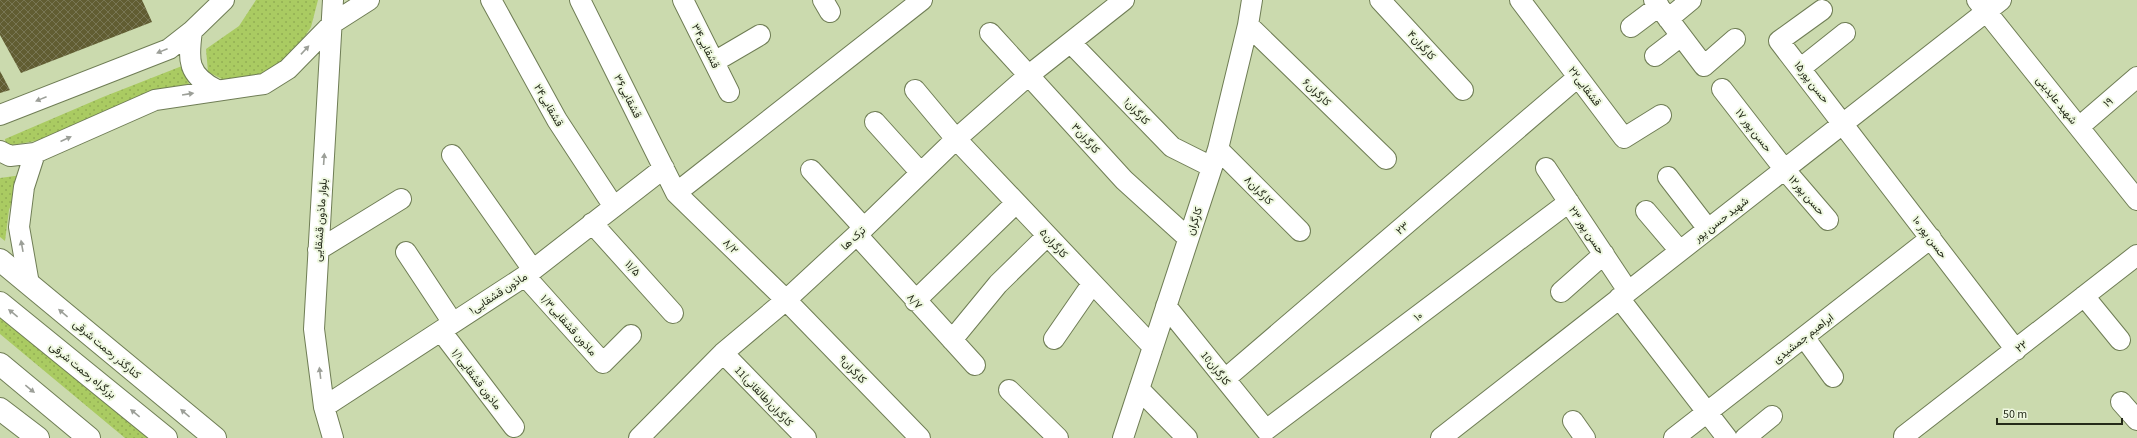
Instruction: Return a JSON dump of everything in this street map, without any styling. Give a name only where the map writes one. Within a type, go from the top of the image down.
[{"type":"main road","name":"کنارگذر رحمت شرقی","points":[[0,260],[215,438]]},
{"type":"main road","name":"بزرگراه رحمت شرقی","points":[[0,303],[166,438]]},
{"type":"main road","points":[[0,364],[89,438]]},
{"type":"main road","points":[[0,409],[38,438]]},
{"type":"street","points":[[0,115],[169,49],[192,31],[224,0]]},
{"type":"street","name":"بلوار ماذون قشقایی","points":[[333,0],[333,23],[314,329],[324,407],[333,438]]},
{"type":"street","points":[[0,151],[10,156],[35,153],[155,100],[264,84],[288,68],[333,23],[369,0]]},
{"type":"street","name":"قشقایی۲۴","points":[[491,0],[556,120],[614,207]]},
{"type":"street","name":"قشقایی۳۶","points":[[580,0],[676,193]]},
{"type":"street","name":"قشقایی۳۴","points":[[683,0],[729,92]]},
{"type":"street","points":[[676,193],[922,0]]},
{"type":"street","name":"ترک ها","points":[[639,438],[659,431],[723,353],[786,300],[861,231],[956,139],[1029,76],[1124,0]]},
{"type":"street","name":"کارگران","points":[[1123,438],[1215,158],[1248,25],[1252,0]]},
{"type":"street","name":"کارگران۴","points":[[1380,0],[1463,90]]},
{"type":"street","points":[[1631,27],[1661,8],[1691,0]]},
{"type":"street","name":"۲۲قشقایی","points":[[1522,1],[1624,138],[1661,115]]},
{"type":"street","name":"شهید حسن پور","points":[[1441,438],[1844,124],[1988,4]]},
{"type":"street","name":"شهید عابدینی","points":[[1988,4],[2078,127],[2137,200]]},
{"type":"street","points":[[1661,8],[1704,66],[1735,39]]},
{"type":"street","name":"حسن پور۱۵","points":[[1822,10],[1780,41],[1844,124]]},
{"type":"street","name":"۶کارگران","points":[[1248,25],[1386,159]]},
{"type":"street","points":[[192,31],[189,55],[193,72],[207,85],[217,90]]},
{"type":"street","name":"کارگران۳","points":[[990,33],[1124,180],[1188,238]]},
{"type":"street","points":[[1801,68],[1845,33]]},
{"type":"street","points":[[714,62],[760,35]]},
{"type":"street","points":[[1655,56],[1681,36]]},
{"type":"street","name":"۱کارگران","points":[[1071,43],[1172,147],[1215,158]]},
{"type":"street","name":"۲۳","points":[[1225,379],[1578,77]]},
{"type":"street","name":"۱۹","points":[[2078,127],[2135,82]]},
{"type":"street","name":"۱۷ حسن پور","points":[[1722,89],[1785,170]]},
{"type":"street","name":"کارگران۵","points":[[915,90],[956,139],[1153,347]]},
{"type":"street","points":[[875,122],[921,173]]},
{"type":"street","name":"۱۰ حسن پور","points":[[1844,124],[2016,350]]},
{"type":"street","points":[[29,284],[19,227],[24,187],[35,153]]},
{"type":"street","points":[[452,155],[529,273]]},
{"type":"street","name":"کارگران۸","points":[[1215,158],[1300,231]]},
{"type":"street","name":"ماذون قشقایی۱","points":[[324,407],[529,273],[664,168]]},
{"type":"street","name":"۲۳ حسن پور","points":[[1546,168],[1604,254],[1624,295],[1726,438]]},
{"type":"street","name":"۸/۷","points":[[811,170],[861,231],[915,301],[975,365]]},
{"type":"street","name":"حسن پور۱۲","points":[[1785,170],[1828,220]]},
{"type":"street","points":[[1668,177],[1708,229]]},
{"type":"street","name":"۸/۲","points":[[676,193],[786,300]]},
{"type":"street","points":[[318,250],[401,199]]},
{"type":"street","name":"۱۰","points":[[1266,430],[1569,202]]},
{"type":"street","points":[[915,301],[1016,203]]},
{"type":"street","points":[[1646,211],[1680,251]]},
{"type":"street","name":"۱۱/۵","points":[[592,224],[673,313]]},
{"type":"street","points":[[952,340],[998,284],[1047,236]]},
{"type":"street","name":"ابراهیم جمشیدی","points":[[1674,438],[1931,238]]},
{"type":"street","name":"ماذون قشقایی۱/۱","points":[[406,252],[447,327],[514,427]]},
{"type":"street","points":[[1561,292],[1604,254]]},
{"type":"street","name":"۲۲","points":[[1905,437],[2137,255]]},
{"type":"street","name":"ماذون قشقایی۱/۳","points":[[529,273],[603,363],[631,335]]},
{"type":"street","points":[[1054,339],[1092,284]]},
{"type":"street","points":[[2084,296],[2120,340]]},
{"type":"street","name":"کارگران۹","points":[[786,300],[920,438]]},
{"type":"street","name":"10کارگران","points":[[1166,306],[1266,430]]},
{"type":"street","points":[[1804,337],[1833,377]]},
{"type":"street","name":"11کارگران(طالقانی)","points":[[723,353],[806,438]]},
{"type":"street","points":[[1139,389],[1187,438]]},
{"type":"street","points":[[1009,390],[1058,438]]},
{"type":"street","points":[[2121,402],[2137,420]]},
{"type":"street","points":[[1745,438],[1772,416]]},
{"type":"street","points":[[1573,421],[1585,438]]},
{"type":"green space","points":[[256,0],[318,0],[311,27],[296,50],[274,71],[253,80],[222,79],[208,72],[206,49],[239,26]]},
{"type":"green space","points":[[182,66],[189,84],[129,101],[42,140],[6,146],[5,139],[103,97]]},
{"type":"green space","points":[[22,175],[9,210],[5,241],[0,237],[0,178]]},
{"type":"green space","points":[[0,313],[153,438],[125,438],[0,334]]},
{"type":"building","points":[[0,0],[142,0],[152,22],[21,73],[0,35]]},
{"type":"building","points":[[0,71],[10,90],[0,93]]}]
